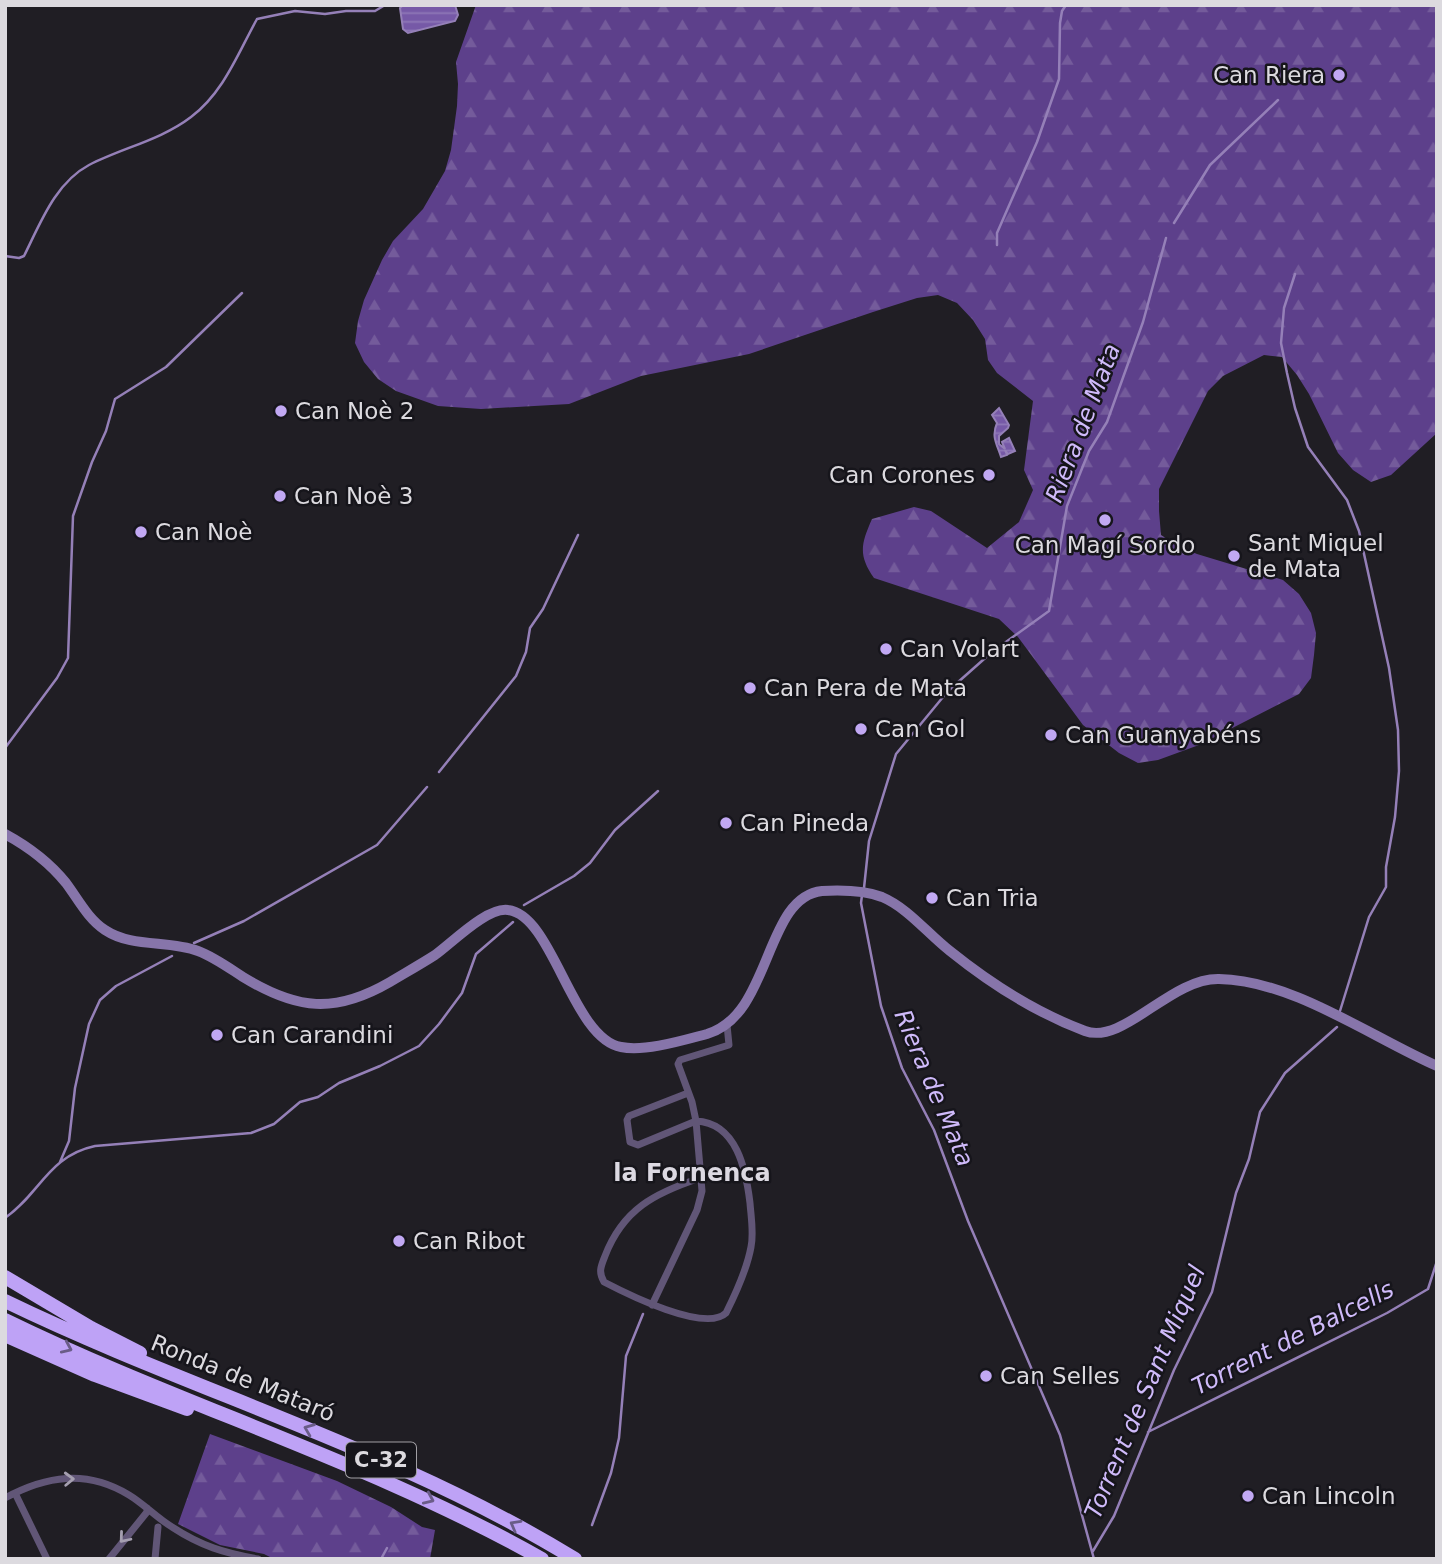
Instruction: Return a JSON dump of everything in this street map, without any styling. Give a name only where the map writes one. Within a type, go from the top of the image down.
[{"type":"highway","points":[[5,1277],[180,1377]]},
{"type":"highway","name":"Ronda de Mataró","points":[[5,1301],[109,1350],[330,1437],[436,1484],[575,1559]]},
{"type":"highway","name":"Ronda de Mataró","points":[[5,1320],[103,1364],[431,1500],[542,1559]]},
{"type":"highway","points":[[5,1335],[95,1375],[262,1437],[321,1453]]},
{"type":"street","points":[[5,834],[48,864],[106,931],[128,940],[180,946],[200,952],[287,1000],[326,1005],[363,996],[432,957],[486,916],[507,909],[516,912],[531,925],[590,1023],[602,1038],[622,1048],[644,1047],[695,1037],[727,1026],[738,1015],[760,976],[789,912],[801,897],[818,891],[850,891],[873,894],[896,904],[948,950],[1010,994],[1098,1035],[1114,1031],[1186,986],[1216,979],[1266,986],[1307,1002],[1437,1066]]},
{"type":"street","points":[[652,1305],[700,1201],[696,1121],[678,1068],[680,1060],[729,1045],[727,1026]]},
{"type":"street","points":[[688,1093],[629,1116],[627,1120],[630,1142],[638,1145],[696,1121],[705,1121],[723,1130],[737,1151],[746,1175],[749,1195],[751,1248],[732,1302],[721,1318],[715,1320],[652,1305],[604,1282],[600,1270],[611,1240],[643,1203],[657,1194],[700,1178]]},
{"type":"street","points":[[5,1498],[44,1481],[83,1478],[114,1487],[147,1508],[161,1524]]},
{"type":"street","points":[[15,1493],[47,1559]]},
{"type":"street","points":[[109,1559],[147,1508]]},
{"type":"street","points":[[140,1519],[161,1524],[217,1551],[258,1559]]},
{"type":"street","points":[[155,1559],[161,1524]]},
{"type":"green space","points":[[476,5],[1437,5],[1437,433],[1391,475],[1371,482],[1353,470],[1338,453],[1309,394],[1282,357],[1264,355],[1223,376],[1208,391],[1159,489],[1161,535],[1197,554],[1283,580],[1299,594],[1311,613],[1316,633],[1311,678],[1299,694],[1199,745],[1158,760],[1138,763],[1119,753],[1083,725],[1018,637],[999,619],[874,578],[863,556],[865,536],[872,519],[914,507],[931,511],[987,548],[1019,522],[1033,490],[1024,470],[1033,401],[997,373],[988,360],[985,339],[973,320],[957,303],[938,295],[917,298],[749,354],[641,376],[569,404],[481,409],[438,406],[396,391],[378,379],[364,362],[355,343],[358,321],[364,300],[393,241],[423,209],[445,171],[457,106],[456,62]]},
{"type":"green space","points":[[210,1434],[337,1481],[391,1507],[422,1527],[435,1530],[430,1559],[274,1559],[264,1554],[220,1545],[178,1524]]},
{"type":"shaded area","points":[[403,5],[455,5],[458,15],[455,21],[408,33],[403,29],[400,8]]},
{"type":"shaded area","points":[[999,408],[1009,425],[999,436],[999,444],[1005,449],[1002,442],[1009,438],[1015,451],[1008,454],[1005,450],[1007,455],[1001,457],[995,436],[997,423],[992,415]]},
{"type":"waterway","points":[[5,256],[24,256],[50,205],[77,173],[102,159],[167,132],[203,107],[229,71],[257,19],[295,11],[325,14],[375,11],[385,5]]},
{"type":"waterway","points":[[997,245],[997,233],[1037,142],[1059,79],[1060,23],[1066,5]]},
{"type":"waterway","name":"Riera de Mata","points":[[1174,223],[1210,165],[1278,100]]},
{"type":"waterway","name":"Riera de Mata","points":[[864,888],[869,841],[896,754],[948,691],[992,652],[1049,611],[1067,506],[1089,451],[1107,422],[1143,322],[1166,238]]},
{"type":"waterway","name":"Torrent de Sant Miquel","points":[[1295,274],[1284,308],[1281,343],[1287,373],[1308,447],[1347,500],[1359,531],[1389,668],[1398,730],[1399,771],[1395,817],[1386,867],[1386,887],[1369,917],[1340,1011]]},
{"type":"waterway","points":[[5,748],[57,678],[68,658],[73,516],[106,431],[115,399],[166,367],[242,293]]},
{"type":"waterway","points":[[439,772],[516,676],[526,652],[530,628],[543,609],[578,535]]},
{"type":"waterway","points":[[5,766],[5,779]]},
{"type":"waterway","points":[[194,943],[244,921],[377,845],[427,787]]},
{"type":"waterway","points":[[524,905],[574,876],[590,863],[615,830],[658,791]]},
{"type":"waterway","name":"Riera de Mata","points":[[862,895],[861,903],[881,1006],[902,1068],[934,1130],[968,1221],[1060,1435],[1094,1559]]},
{"type":"waterway","points":[[5,1218],[55,1167],[79,1151],[95,1146],[251,1133],[274,1124],[300,1102],[318,1097],[339,1083],[419,1046],[462,993],[476,954],[513,922]]},
{"type":"waterway","points":[[60,1162],[69,1141],[75,1088],[89,1024],[100,1000],[116,986],[172,956]]},
{"type":"waterway","name":"Torrent de Sant Miquel","points":[[1093,1551],[1114,1516],[1174,1370],[1212,1292],[1236,1193],[1249,1159],[1260,1112],[1285,1073],[1337,1027]]},
{"type":"waterway","name":"Torrent de Balcells","points":[[1148,1432],[1387,1313],[1428,1289],[1437,1261]]},
{"type":"waterway","points":[[592,1525],[611,1473],[619,1438],[626,1356],[643,1314]]},
{"type":"waterway","points":[[381,1559],[387,1548]]},
{"type":"place","name":"Can Riera","points":[[1339,75]]},
{"type":"place","name":"Can Noè 2","points":[[281,411]]},
{"type":"place","name":"Can Corones","points":[[989,475]]},
{"type":"place","name":"Can Noè 3","points":[[280,496]]},
{"type":"place","name":"Can Magí Sordo","points":[[1105,520]]},
{"type":"place","name":"Can Noè","points":[[141,532]]},
{"type":"place","name":"Sant Miquel de Mata","points":[[1234,556]]},
{"type":"place","name":"Can Volart","points":[[886,649]]},
{"type":"place","name":"Can Pera de Mata","points":[[750,688]]},
{"type":"place","name":"Can Gol","points":[[861,729]]},
{"type":"place","name":"Can Guanyabéns","points":[[1051,735]]},
{"type":"place","name":"Can Pineda","points":[[726,823]]},
{"type":"place","name":"Can Tria","points":[[932,898]]},
{"type":"place","name":"Can Carandini","points":[[217,1035]]},
{"type":"place","name":"Can Ribot","points":[[399,1241]]},
{"type":"place","name":"Can Selles","points":[[986,1376]]},
{"type":"place","name":"Can Lincoln","points":[[1248,1496]]},
{"type":"district","name":"la Fornenca","points":[[692,1173]]}]
